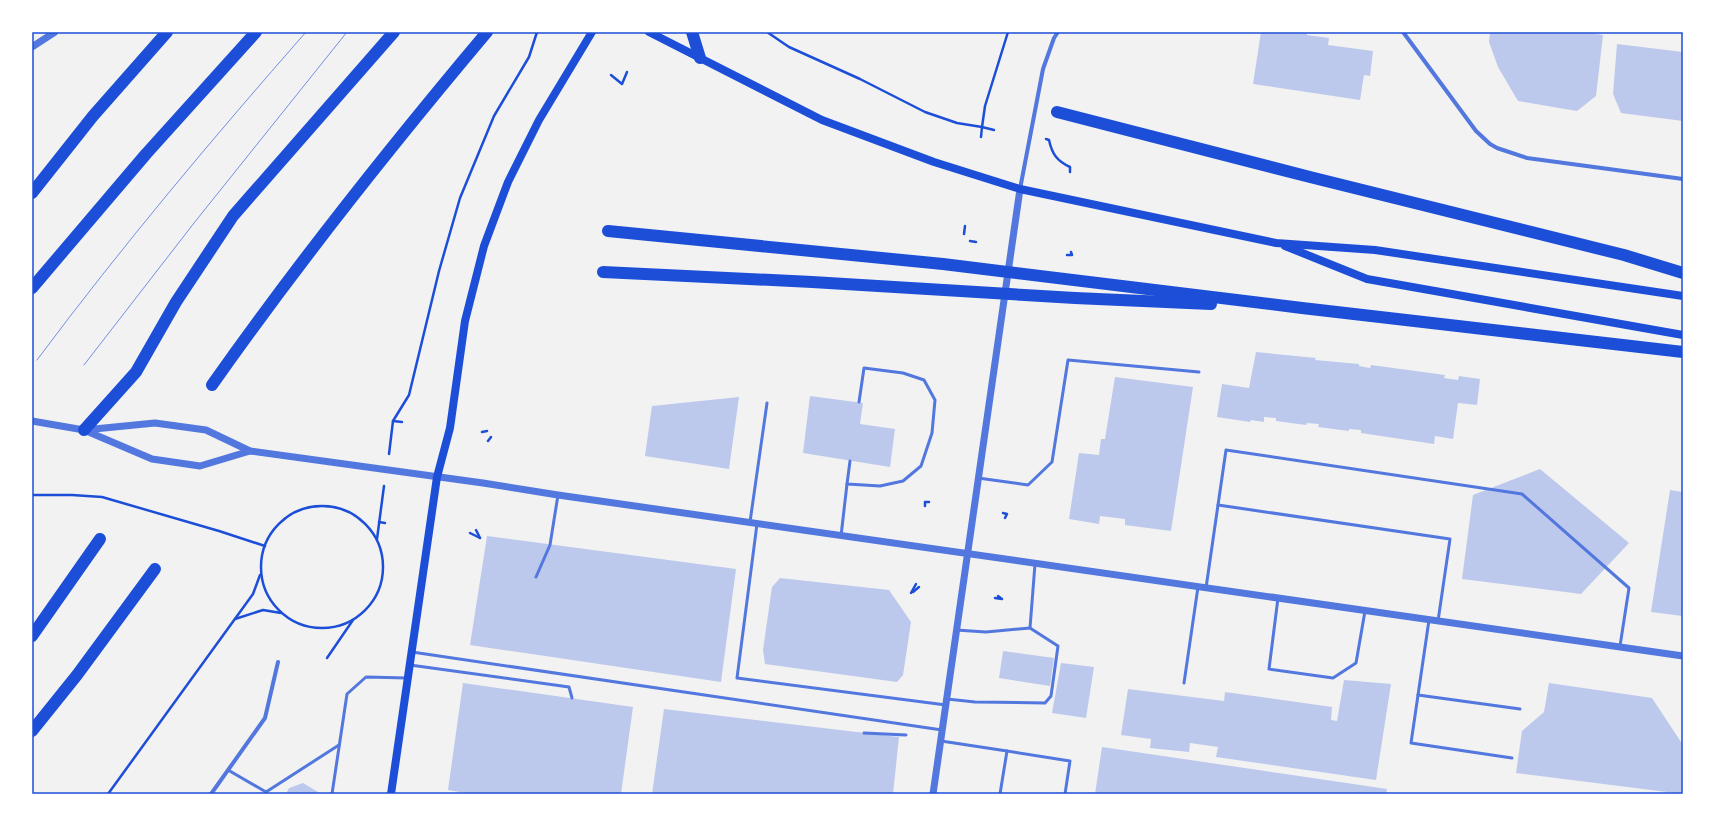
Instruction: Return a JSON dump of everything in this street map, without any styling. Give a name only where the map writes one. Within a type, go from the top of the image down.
[{"type":"highway","points":[[32,193],[93,116],[167,32]]},
{"type":"highway","points":[[32,288],[146,154],[256,32]]},
{"type":"highway","points":[[84,430],[136,372],[176,302],[233,216],[394,32]]},
{"type":"highway","points":[[212,385],[259,318],[358,188],[487,32]]},
{"type":"highway","points":[[692,32],[700,58]]},
{"type":"highway","points":[[1057,112],[1624,255],[1683,273]]},
{"type":"highway","points":[[608,231],[943,264],[1302,308],[1683,352]]},
{"type":"highway","points":[[603,272],[812,282],[1075,298],[1302,308]]},
{"type":"highway","points":[[1670,351],[1683,356]]},
{"type":"highway","points":[[32,636],[100,539]]},
{"type":"highway","points":[[32,731],[77,675],[155,569]]},
{"type":"main road","points":[[391,794],[437,477],[450,428],[465,321],[484,246],[508,182],[539,120],[592,32]]},
{"type":"main road","points":[[649,32],[822,120],[934,162],[1020,189],[1276,243],[1374,250],[1683,296]]},
{"type":"main road","points":[[1276,243],[1368,279],[1683,335]]},
{"type":"street","points":[[32,47],[55,32]]},
{"type":"street","points":[[933,794],[1020,189],[1043,68],[1054,38],[1058,32]]},
{"type":"street","points":[[1403,32],[1476,131],[1496,148],[1527,158],[1683,179]]},
{"type":"street","points":[[32,421],[84,430],[152,459],[200,466],[250,451]]},
{"type":"street","points":[[84,430],[155,422],[206,430],[250,451],[1683,656]]},
{"type":"street","points":[[211,794],[265,718],[278,662]]},
{"type":"lane","points":[[978,478],[1028,485],[1052,462],[1068,360],[1199,372]]},
{"type":"lane","points":[[847,484],[880,486],[903,481],[921,466],[932,433],[935,400],[924,380],[903,373],[864,368],[859,402]]},
{"type":"lane","points":[[767,403],[737,678],[946,702],[1045,703],[1051,696],[1058,646],[1030,628],[986,632],[956,630]]},
{"type":"lane","points":[[1206,588],[1226,450],[1522,494],[1629,588],[1620,647]]},
{"type":"lane","points":[[841,536],[850,461]]},
{"type":"lane","points":[[536,577],[550,544],[558,495]]},
{"type":"lane","points":[[1218,505],[1450,539],[1438,621]]},
{"type":"lane","points":[[1030,628],[1035,564]]},
{"type":"lane","points":[[1184,682],[1198,587]]},
{"type":"lane","points":[[1278,598],[1269,669],[1333,678],[1356,663],[1365,611]]},
{"type":"lane","points":[[1429,620],[1411,743],[1512,758]]},
{"type":"lane","points":[[412,652],[942,730]]},
{"type":"lane","points":[[410,665],[568,687],[572,698]]},
{"type":"lane","points":[[332,794],[347,694],[366,677],[408,678]]},
{"type":"lane","points":[[1418,695],[1520,709]]},
{"type":"lane","points":[[864,732],[906,735]]},
{"type":"lane","points":[[941,741],[1070,761],[1065,794]]},
{"type":"lane","points":[[228,770],[266,792],[339,745]]},
{"type":"lane","points":[[1000,794],[1007,751]]},
{"type":"path","points":[[392,430],[393,421],[409,395],[460,198],[494,116],[529,57],[538,32]]},
{"type":"path","points":[[767,32],[789,47],[860,79],[925,112],[957,123],[994,130]]},
{"type":"path","points":[[981,137],[985,106],[1008,32]]},
{"type":"path","points":[[611,75],[622,84],[627,72]]},
{"type":"path","points":[[1044,138],[1049,140],[1052,151],[1059,162],[1070,167],[1070,172]]},
{"type":"path","points":[[964,234],[966,226]]},
{"type":"path","points":[[970,241],[976,242]]},
{"type":"path","points":[[1067,255],[1072,255],[1071,252]]},
{"type":"path","points":[[393,421],[402,422]]},
{"type":"path","points":[[482,432],[487,431]]},
{"type":"path","points":[[488,441],[491,438]]},
{"type":"path","points":[[32,495],[102,497],[212,528],[265,546]]},
{"type":"path","points":[[925,506],[925,502],[929,502]]},
{"type":"path","points":[[108,794],[253,594],[260,573],[268,536],[278,523],[291,513],[307,507],[323,505],[340,508],[355,515],[368,526],[377,539],[382,554],[383,569],[375,598],[365,610],[353,620],[327,658]]},
{"type":"path","points":[[1003,513],[1007,514],[1005,518]]},
{"type":"path","points":[[377,539],[380,518]]},
{"type":"path","points":[[379,522],[385,523]]},
{"type":"path","points":[[470,533],[480,538],[476,530]]},
{"type":"path","points":[[260,573],[264,588],[271,602],[281,614],[294,622],[308,627],[324,629],[339,626],[353,620]]},
{"type":"path","points":[[916,584],[911,593],[919,587]]},
{"type":"path","points":[[235,618],[263,610],[281,614]]},
{"type":"building","points":[[1261,32],[1307,32],[1307,35],[1329,38],[1328,45],[1373,51],[1370,76],[1364,75],[1360,100],[1253,84]]},
{"type":"building","points":[[1490,32],[1585,32],[1603,35],[1596,96],[1577,111],[1518,101],[1498,67],[1489,42]]},
{"type":"building","points":[[1617,44],[1683,52],[1683,121],[1621,113],[1613,94]]},
{"type":"building","points":[[1256,352],[1359,364],[1359,366],[1370,368],[1371,365],[1445,375],[1444,378],[1458,380],[1459,376],[1480,379],[1477,405],[1458,403],[1453,439],[1435,436],[1434,444],[1361,433],[1361,430],[1349,429],[1349,431],[1318,427],[1319,424],[1307,423],[1306,425],[1276,421],[1276,418],[1264,417],[1264,422],[1251,420],[1250,422],[1217,417],[1222,384],[1249,388]]},
{"type":"building","points":[[1115,377],[1193,387],[1171,531],[1125,525],[1125,519],[1100,516],[1099,524],[1069,519],[1079,453],[1099,455],[1101,439],[1105,439]]},
{"type":"building","points":[[810,396],[863,403],[860,424],[895,429],[890,467],[803,453]]},
{"type":"building","points":[[739,397],[729,469],[645,456],[652,406]]},
{"type":"building","points":[[1540,469],[1629,543],[1581,594],[1462,579],[1473,495]]},
{"type":"building","points":[[1670,490],[1683,492],[1683,616],[1651,612]]},
{"type":"building","points":[[487,536],[736,569],[721,682],[470,645]]},
{"type":"building","points":[[780,578],[889,590],[911,622],[903,675],[897,682],[765,664],[763,650],[772,587]]},
{"type":"building","points":[[1003,651],[1054,658],[1050,686],[999,678]]},
{"type":"building","points":[[1061,663],[1094,667],[1086,718],[1052,713]]},
{"type":"building","points":[[1344,680],[1391,684],[1376,780],[1216,757],[1218,747],[1190,743],[1189,752],[1150,748],[1151,739],[1121,735],[1128,689],[1224,701],[1225,692],[1332,707],[1331,720],[1337,721]]},
{"type":"building","points":[[463,683],[633,707],[621,794],[472,794],[448,790]]},
{"type":"building","points":[[1549,683],[1652,698],[1683,745],[1683,794],[1516,773],[1522,731],[1544,712]]},
{"type":"building","points":[[664,709],[899,737],[893,794],[652,794]]},
{"type":"building","points":[[1102,747],[1387,789],[1386,794],[1095,794]]},
{"type":"building","points":[[303,783],[319,794],[286,794],[289,788]]},
{"type":"tram line","points":[[37,360],[168,193],[306,32]]},
{"type":"tram line","points":[[84,365],[194,223],[347,32]]}]
